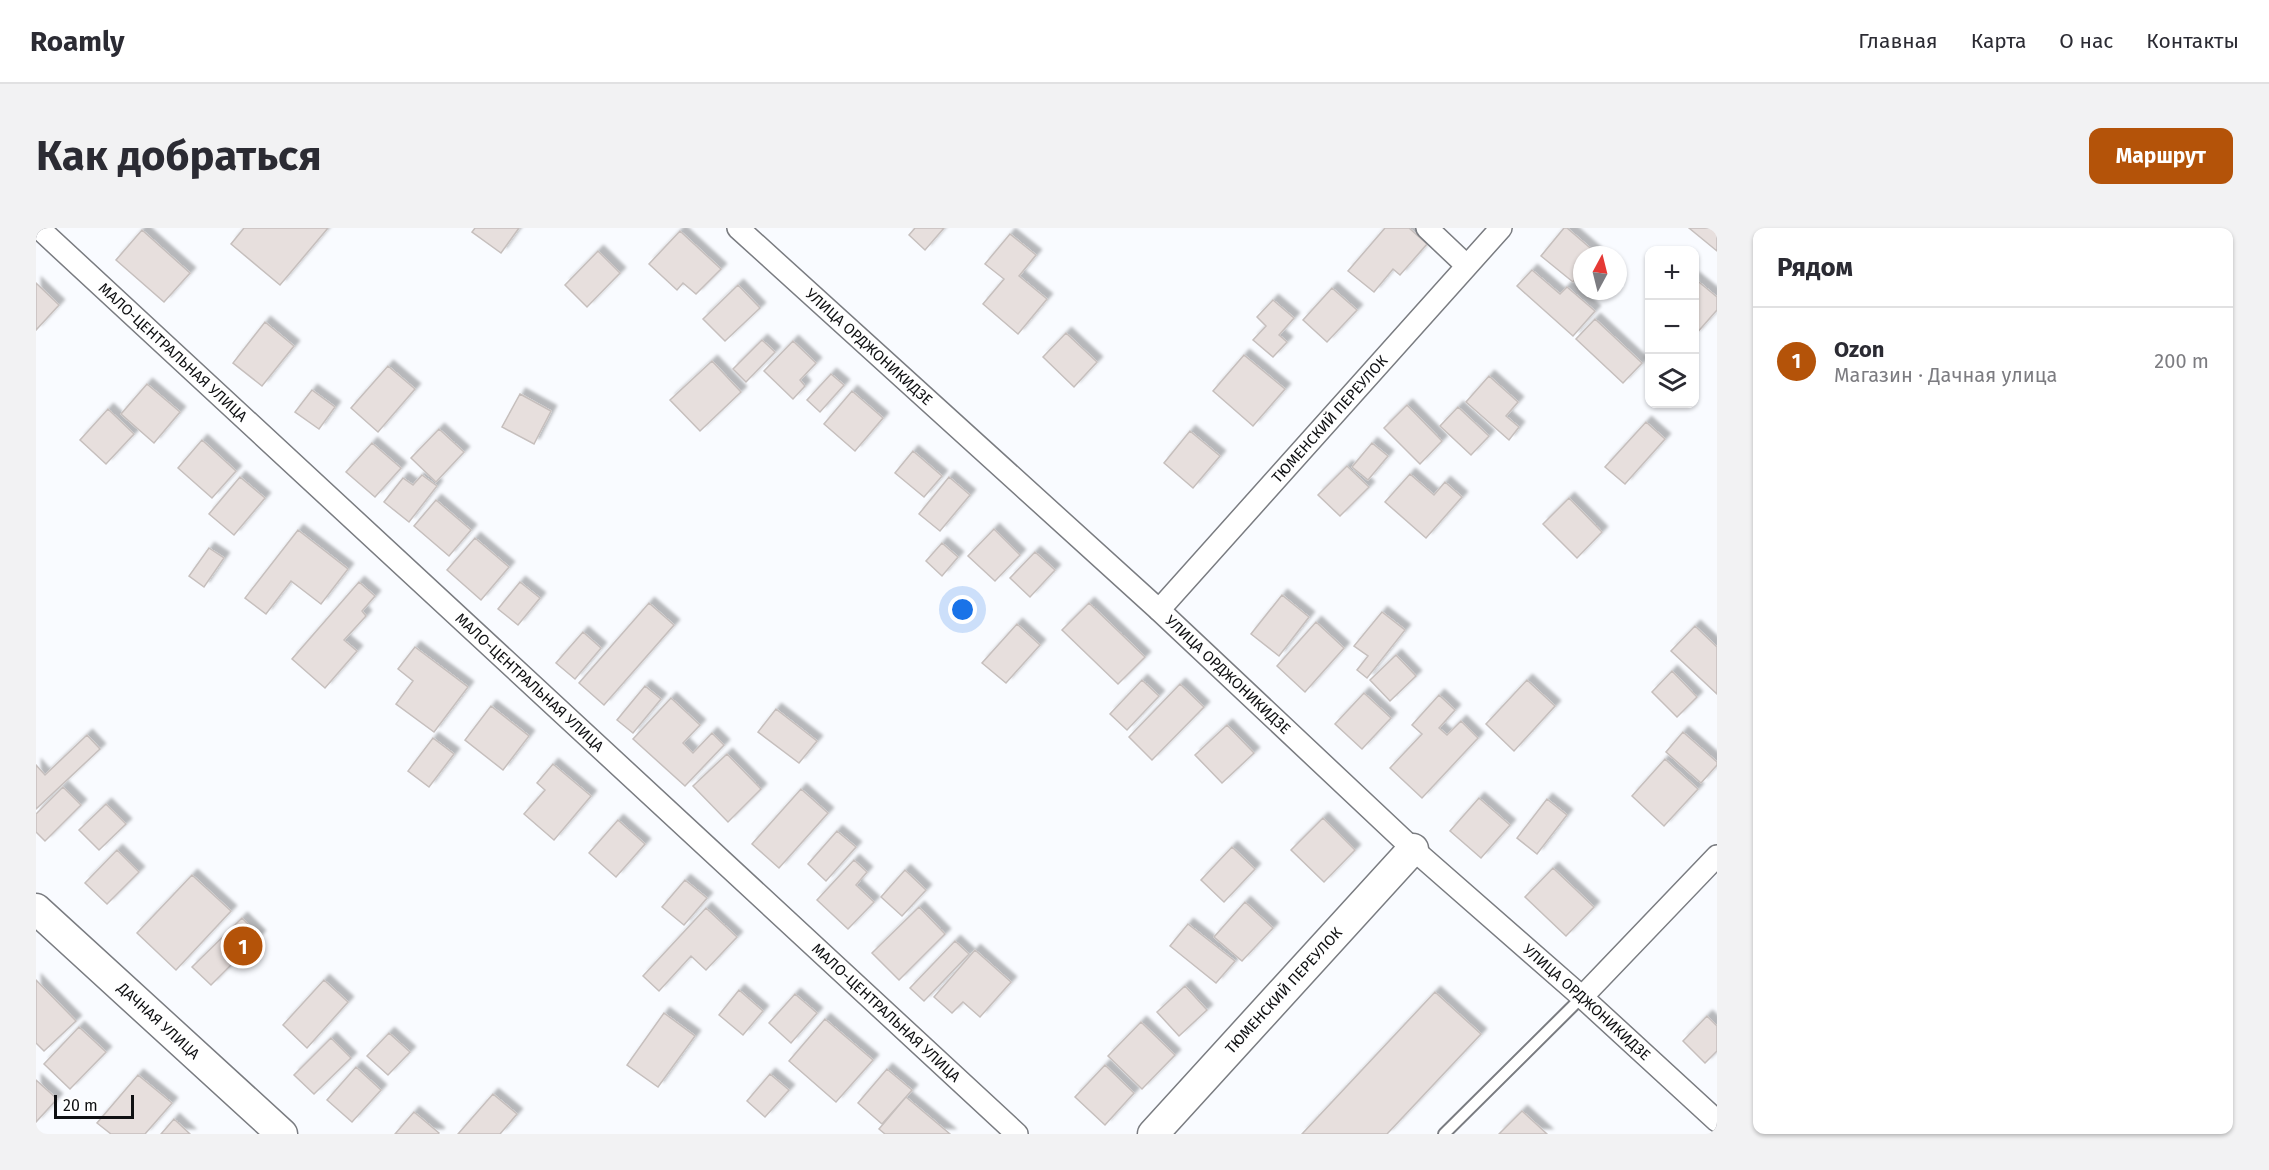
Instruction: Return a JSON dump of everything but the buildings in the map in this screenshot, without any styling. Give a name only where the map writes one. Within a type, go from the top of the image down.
[{"type":"street","name":"УЛИЦА ОРДЖОНИКИДЗЕ","points":[[738,228],[1159,610],[1413,849],[1582,997],[1717,1121]]},
{"type":"street","points":[[1427,228],[1466,265]]},
{"type":"street","name":"ТЮМЕНСКИЙ ПЕРЕУЛОК","points":[[1159,610],[1501,228]]},
{"type":"street","name":"МАЛО-ЦЕНТРАЛЬНАЯ УЛИЦА","points":[[42,233],[1017,1134]]},
{"type":"street","name":"ТЮМЕНСКИЙ ПЕРЕУЛОК","points":[[1156,1133],[1413,849]]},
{"type":"street","points":[[1582,997],[1717,856]]},
{"type":"street","name":"ДАЧНАЯ УЛИЦА","points":[[38,917],[282,1134]]},
{"type":"lane","points":[[1444,1134],[1582,997]]},
{"type":"place","name":"Ozon","points":[[243,946]]}]
